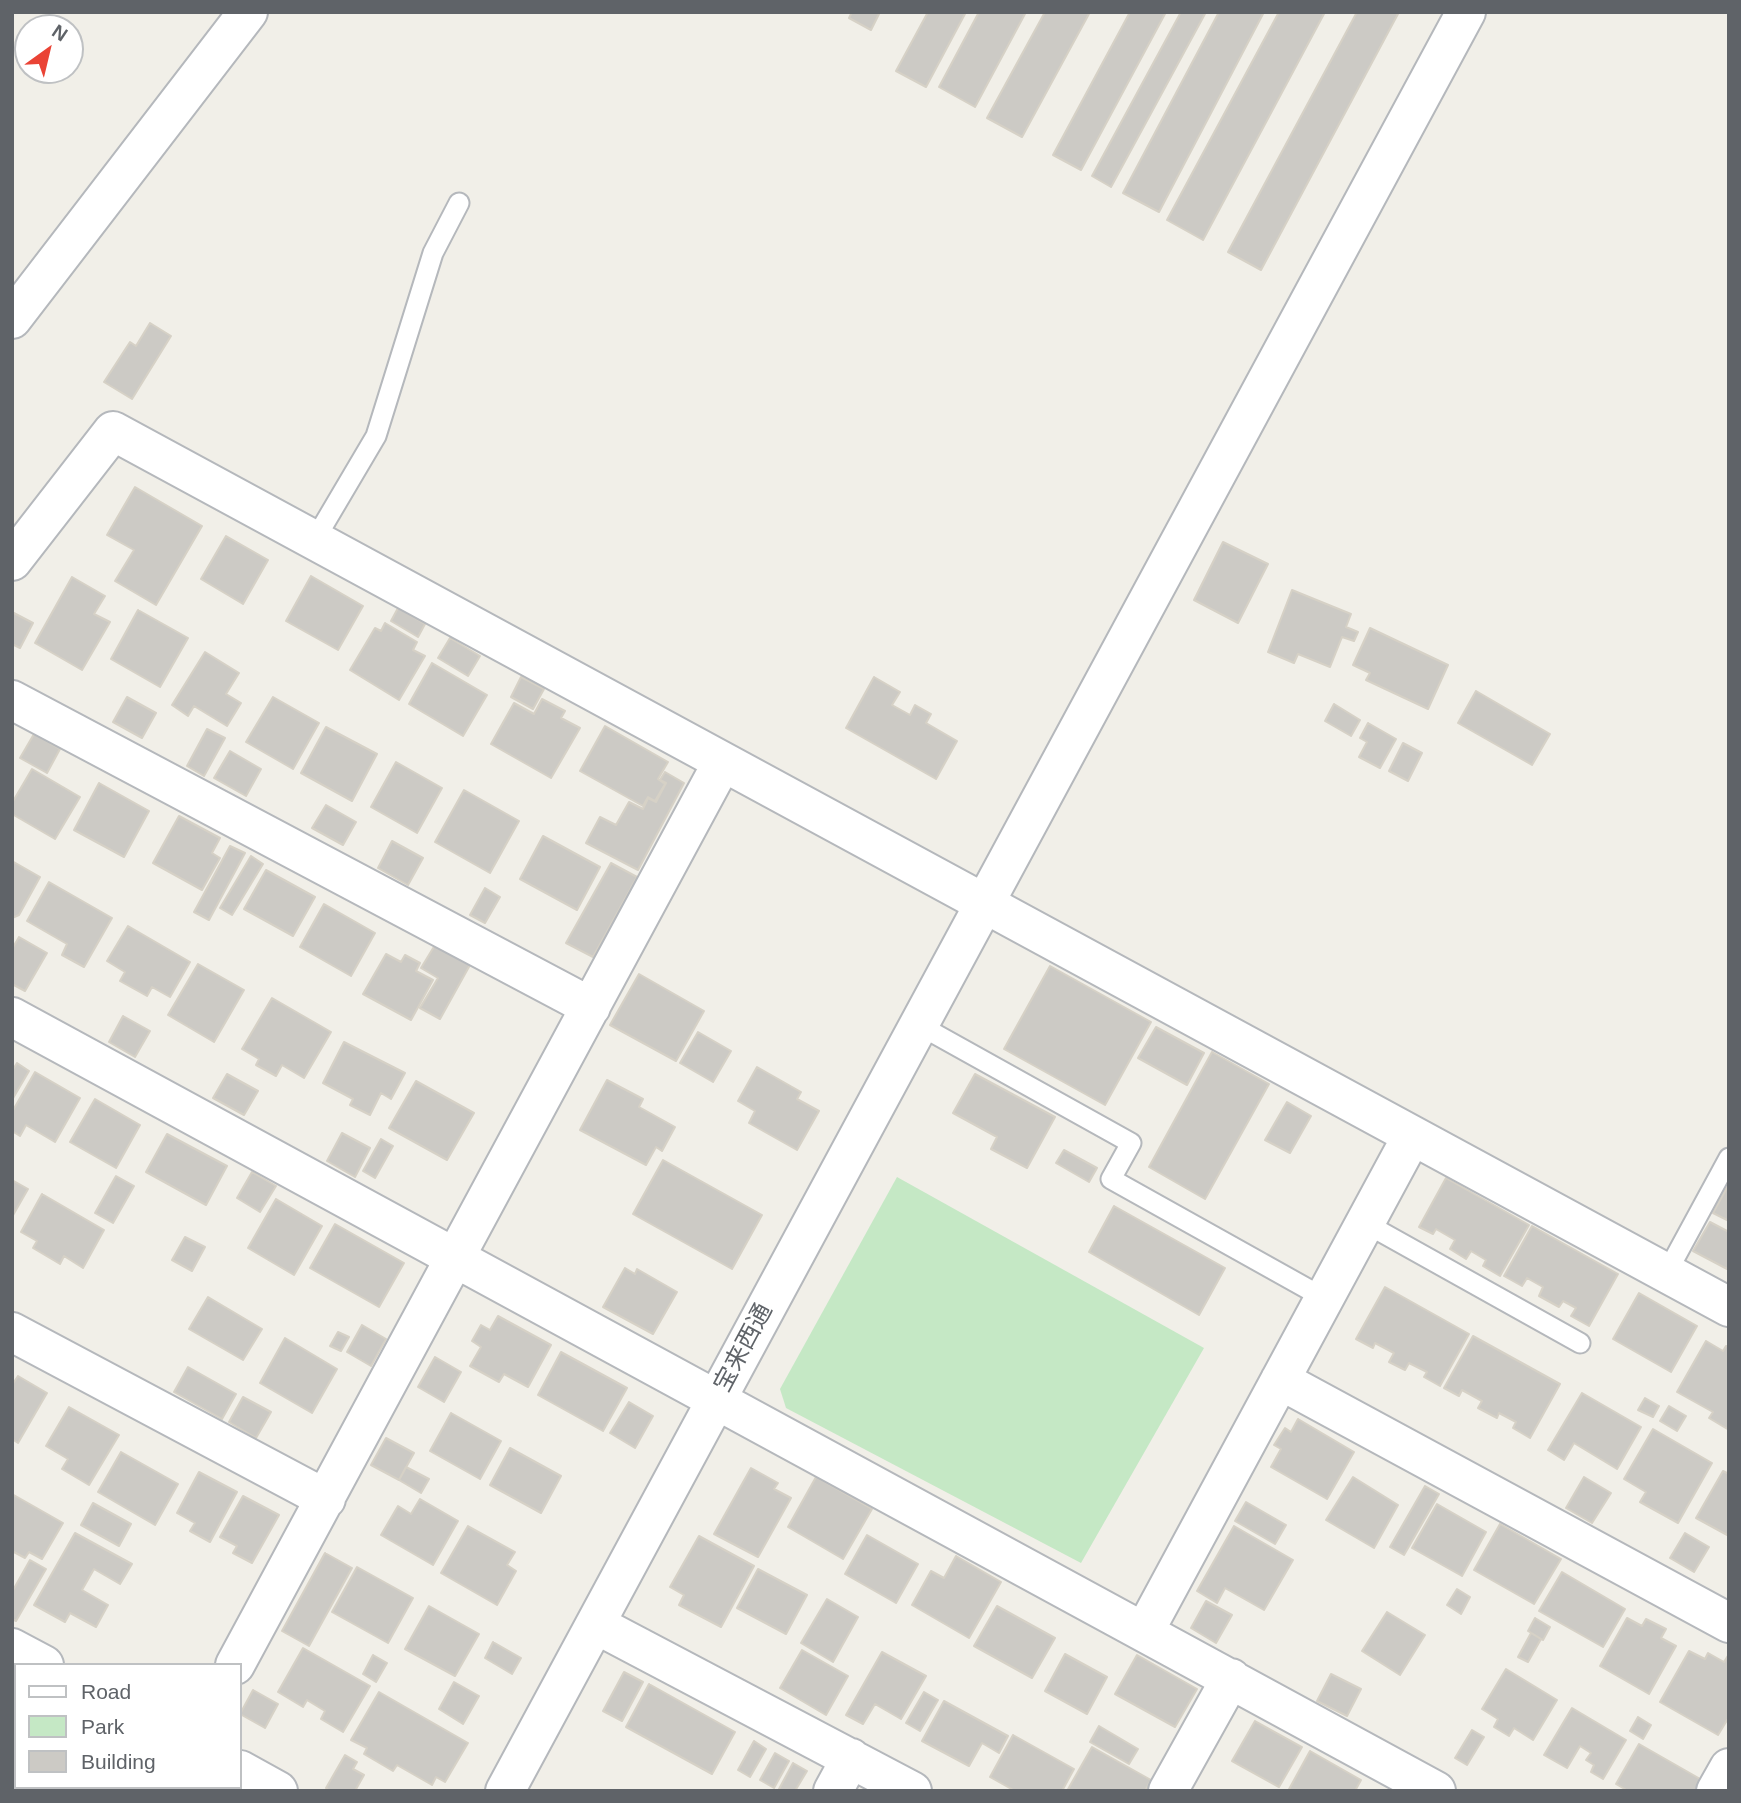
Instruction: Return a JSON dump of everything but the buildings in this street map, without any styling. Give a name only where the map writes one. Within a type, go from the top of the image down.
[{"type":"street","points":[[12,319],[248,12]]},
{"type":"street","name":"宝来西通","points":[[505,1791],[1466,12]]},
{"type":"street","points":[[12,561],[113,431],[984,906],[1729,1307]]},
{"type":"street","points":[[12,700],[591,1007]]},
{"type":"street","points":[[236,1663],[457,1259],[722,762]]},
{"type":"street","points":[[12,1017],[1436,1791]]},
{"type":"street","points":[[1144,1632],[1412,1136]]},
{"type":"street","points":[[12,1332],[326,1499]]},
{"type":"street","points":[[1280,1380],[1729,1623]]},
{"type":"street","points":[[597,1625],[842,1774],[912,1791]]},
{"type":"street","points":[[12,1648],[40,1663]]},
{"type":"street","points":[[1168,1791],[1231,1678]]},
{"type":"street","points":[[1716,1791],[1729,1768]]},
{"type":"street","points":[[242,1771],[278,1791]]},
{"type":"lane","points":[[314,541],[376,436],[433,254],[459,203]]},
{"type":"lane","points":[[919,1025],[1131,1143],[1111,1179],[1324,1298]]},
{"type":"lane","points":[[1666,1274],[1729,1158]]},
{"type":"lane","points":[[1365,1223],[1580,1343]]},
{"type":"green space","points":[[897,1177],[1204,1348],[1081,1563],[786,1408],[780,1389]]}]
